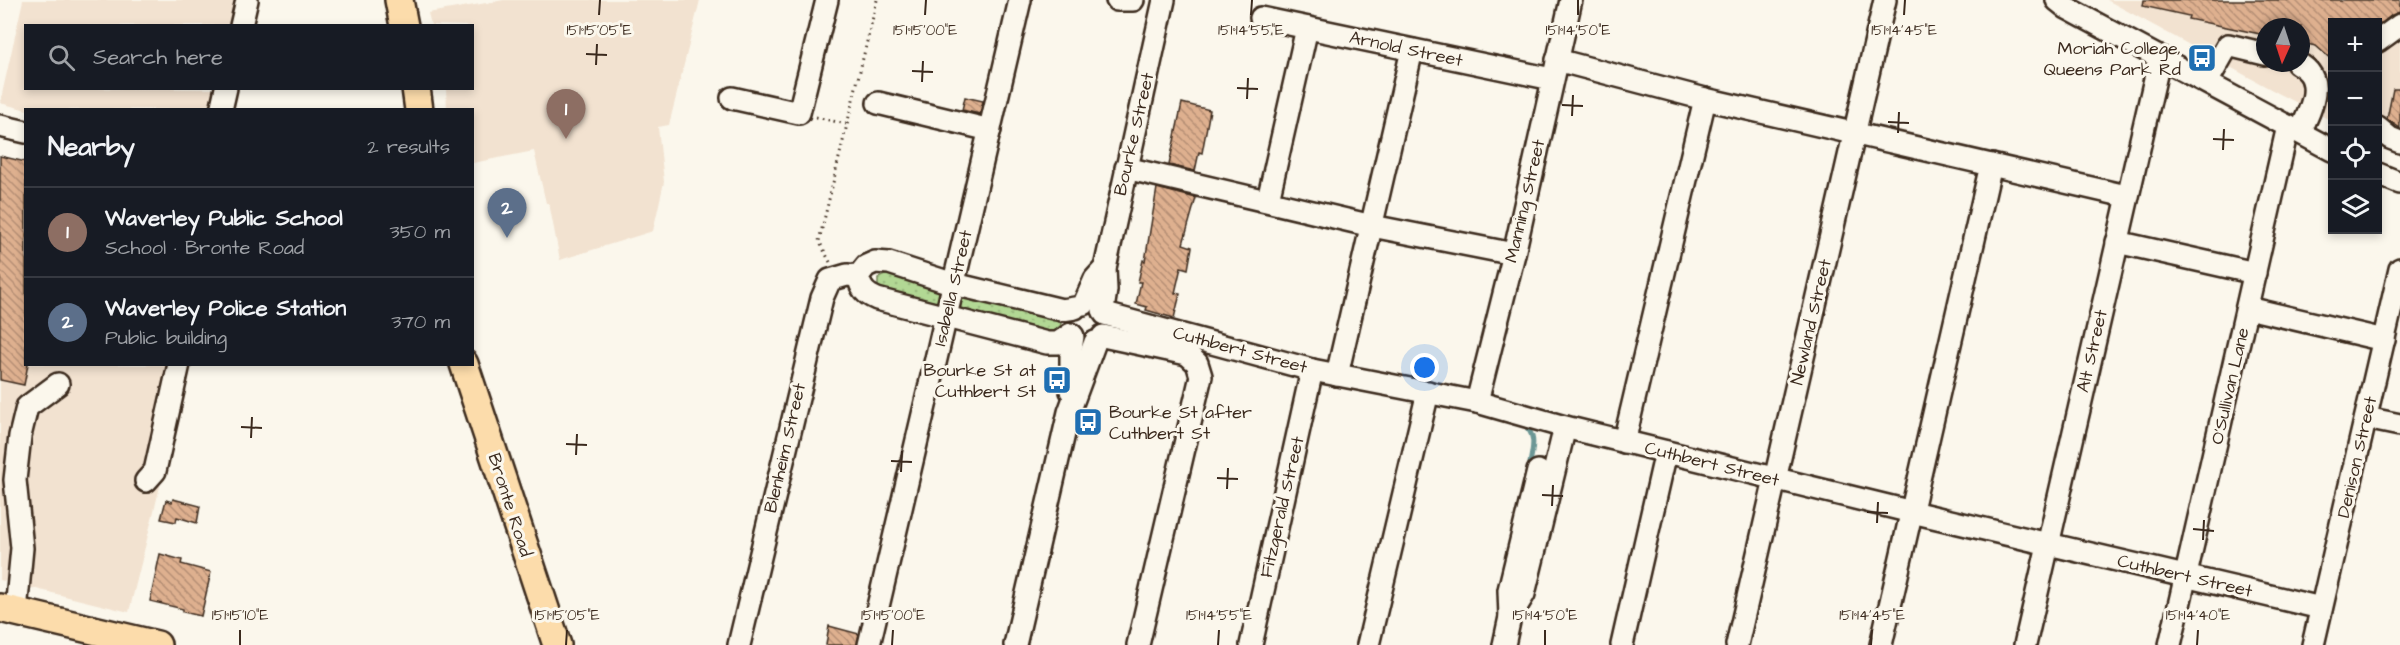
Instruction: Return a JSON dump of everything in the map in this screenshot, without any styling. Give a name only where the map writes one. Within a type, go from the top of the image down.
[{"type":"main road","points":[[399,0],[404,24]]},
{"type":"main road","points":[[417,90],[418,108]]},
{"type":"main road","name":"Bronte Road","points":[[465,366],[556,645]]},
{"type":"main road","points":[[8,609],[83,637],[157,645]]},
{"type":"street","points":[[241,24],[246,0]]},
{"type":"street","points":[[732,98],[799,113],[827,0]]},
{"type":"street","name":"Isabella Street","points":[[869,645],[1020,0]]},
{"type":"street","points":[[1118,0],[1133,0]]},
{"type":"street","name":"Bourke Street","points":[[1092,309],[1106,290],[1105,268],[1164,0]]},
{"type":"street","name":"Manning Street","points":[[1478,402],[1571,0]]},
{"type":"street","name":"Newland Street","points":[[1737,645],[1885,0]]},
{"type":"street","points":[[2057,0],[2067,8],[2328,148]]},
{"type":"street","name":"Arnold Street","points":[[1261,18],[1412,50],[1555,70],[1705,99],[2126,196]]},
{"type":"street","points":[[2382,39],[2400,25]]},
{"type":"street","points":[[1268,201],[1307,28]]},
{"type":"street","points":[[2207,82],[2228,45],[2256,52]]},
{"type":"street","points":[[1337,375],[1412,50]]},
{"type":"street","name":"Alt Street","points":[[2025,645],[2126,196],[2160,57]]},
{"type":"street","name":"O'Sullivan Lane","points":[[2170,645],[2255,273],[2294,129],[2313,103],[2315,89],[2309,72]]},
{"type":"street","points":[[221,108],[226,90]]},
{"type":"street","points":[[1624,442],[1705,99]]},
{"type":"street","points":[[878,104],[990,130]]},
{"type":"street","points":[[0,126],[24,132]]},
{"type":"street","points":[[2382,131],[2400,142]]},
{"type":"street","points":[[1881,645],[1991,165]]},
{"type":"street","points":[[1126,168],[1372,226],[1514,254]]},
{"type":"street","points":[[2382,176],[2400,183]]},
{"type":"street","points":[[2116,242],[2255,273]]},
{"type":"street","name":"Cuthbert Street","points":[[848,276],[875,262],[889,263],[954,284],[1062,310],[1092,309],[1312,370],[1478,402],[1624,442],[2321,608]]},
{"type":"street","name":"Denison Street","points":[[2313,645],[2400,269]]},
{"type":"street","points":[[848,276],[860,286],[866,295],[946,318],[1047,343],[1058,343],[1072,335]]},
{"type":"street","name":"Blenheim Street","points":[[739,645],[816,318],[830,280],[848,276]]},
{"type":"street","points":[[2248,308],[2384,340]]},
{"type":"street","points":[[1015,645],[1069,412],[1099,339],[1108,325],[1092,309],[1069,317],[1072,335],[1069,412]]},
{"type":"street","points":[[1072,335],[1083,343],[1099,339],[1187,354],[1197,363],[1201,376],[1138,645]]},
{"type":"street","points":[[146,481],[155,471],[179,366]]},
{"type":"street","name":"Fitzgerald Street","points":[[1251,645],[1312,370]]},
{"type":"street","points":[[8,609],[22,548],[15,480],[20,436],[27,407],[58,384]]},
{"type":"street","points":[[1368,645],[1428,392]]},
{"type":"street","points":[[2366,418],[2400,425]]},
{"type":"street","points":[[1510,617],[1524,594],[1564,427]]},
{"type":"street","points":[[1622,645],[1666,452]]},
{"type":"street","points":[[1504,645],[1510,617],[1509,590],[1538,471]]},
{"type":"path","points":[[848,276],[819,242],[877,0]]},
{"type":"path","points":[[799,113],[846,124]]},
{"type":"shaded area","points":[[23,0],[239,0],[233,24],[24,24],[24,90],[218,90],[213,108],[24,109],[0,103]]},
{"type":"shaded area","points":[[504,0],[700,0],[669,125],[658,127],[664,182],[653,231],[560,260],[549,203],[546,203],[534,151],[474,163],[474,108],[447,108],[446,90],[474,90],[474,24],[431,24],[428,13]]},
{"type":"shaded area","points":[[2107,0],[2400,0],[2400,154],[2382,145],[2382,18],[2328,18],[2328,119]]},
{"type":"shaded area","points":[[0,158],[24,348],[24,366],[190,366],[129,612],[0,580]]},
{"type":"green space","points":[[889,273],[940,289],[941,299],[934,305],[878,289],[878,278]]},
{"type":"green space","points":[[962,295],[1062,318],[1059,332],[1050,334],[961,311],[959,301]]},
{"type":"building","points":[[2144,0],[2400,0],[2400,12],[2382,23],[2382,18],[2328,18],[2328,56],[2316,46],[2310,45],[2310,18],[2256,18],[2256,33],[2188,19],[2189,16],[2143,6]]},
{"type":"building","points":[[2393,89],[2400,89],[2400,128],[2387,119]]},
{"type":"building","points":[[965,97],[983,101],[980,114],[962,110]]},
{"type":"building","points":[[1182,103],[1210,110],[1202,153],[1199,152],[1195,171],[1169,165]]},
{"type":"building","points":[[0,156],[24,162],[24,366],[28,366],[24,385],[0,380]]},
{"type":"building","points":[[1157,188],[1196,198],[1183,244],[1192,247],[1188,269],[1181,267],[1175,293],[1180,294],[1174,318],[1146,310],[1147,307],[1136,304],[1141,282],[1138,282],[1143,260],[1145,261]]},
{"type":"building","points":[[173,499],[200,506],[197,523],[177,517],[176,522],[161,519],[166,500],[172,502]]},
{"type":"building","points":[[160,554],[182,560],[181,564],[211,572],[201,616],[150,601]]},
{"type":"building","points":[[829,626],[859,634],[857,645],[826,645]]},
{"type":"waterway","points":[[1523,424],[1532,437],[1530,463]]},
{"type":"place","name":"Moriah College, Queens Park Rd","points":[[2202,58]]},
{"type":"place","name":"Waverley Public School","points":[[566,139]]},
{"type":"place","name":"Waverley Police Station","points":[[507,238]]},
{"type":"place","name":"Bourke St at Cuthbert St","points":[[1057,380]]},
{"type":"place","name":"Bourke St after Cuthbert St","points":[[1088,422]]}]
